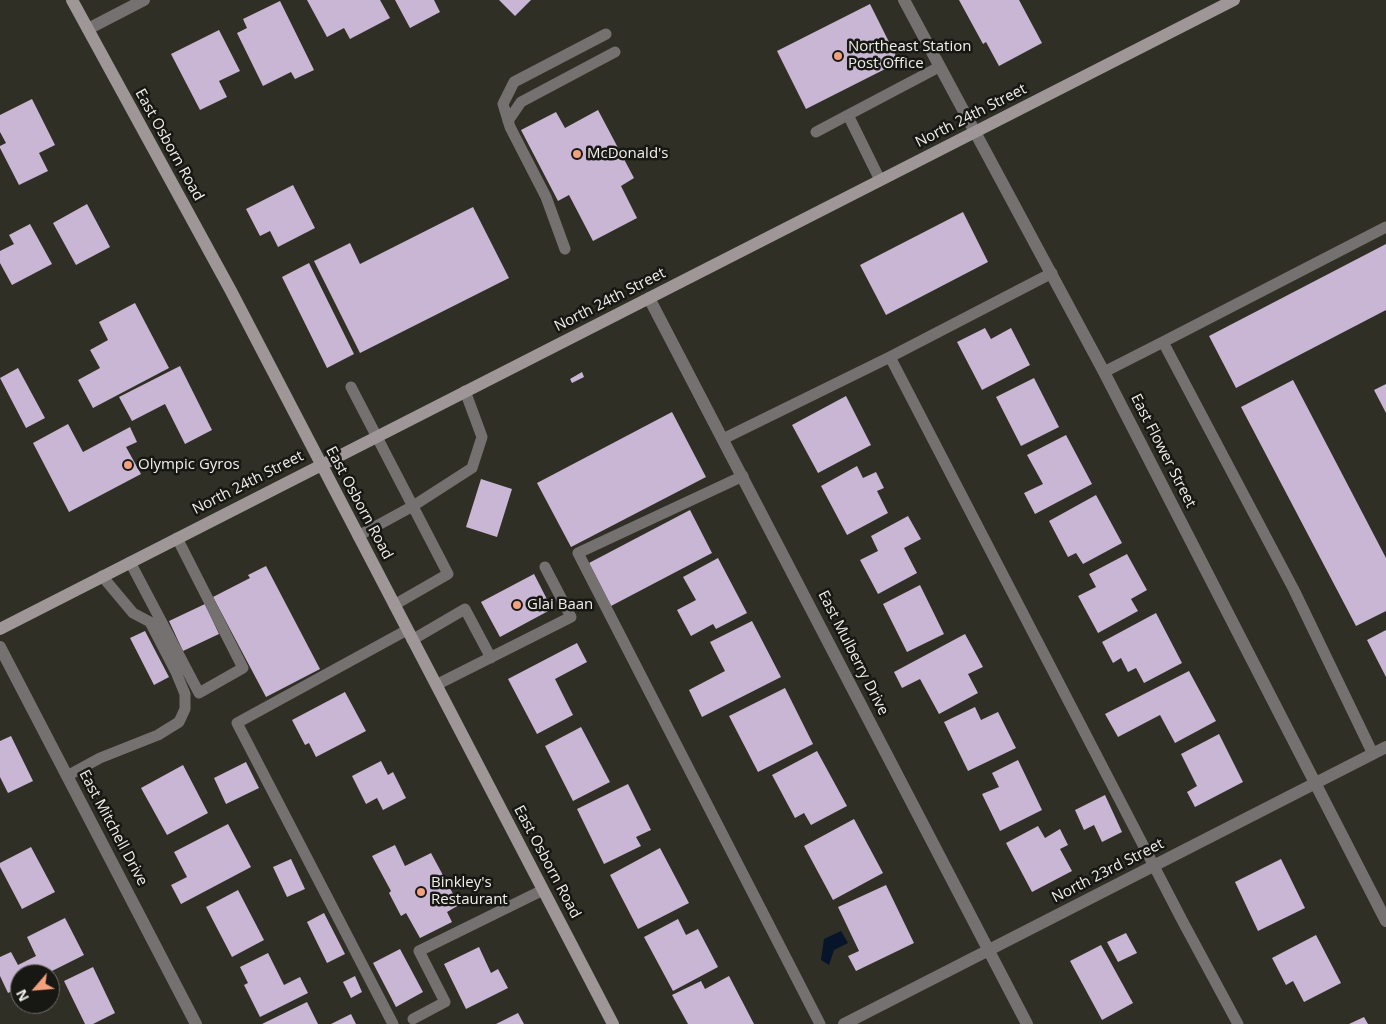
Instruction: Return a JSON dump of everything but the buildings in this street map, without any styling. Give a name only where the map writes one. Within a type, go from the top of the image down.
[{"type":"main road","name":"East Osborn Road","points":[[72,0],[213,258],[613,1024]]},
{"type":"main road","name":"North 24th Street","points":[[0,629],[1234,0]]},
{"type":"street","points":[[88,30],[144,0]]},
{"type":"street","name":"East Flower Street","points":[[904,0],[1104,372],[1317,783],[1386,921]]},
{"type":"street","name":"East Mulberry Drive","points":[[649,298],[1027,1024]]},
{"type":"street","name":"East Mitchell Drive","points":[[0,647],[196,1024]]},
{"type":"street","name":"North 23rd Street","points":[[844,1024],[1386,747]]},
{"type":"lane","points":[[566,249],[546,197],[508,120],[503,104],[514,82],[606,34]]},
{"type":"lane","points":[[508,120],[521,102],[616,52]]},
{"type":"lane","points":[[816,132],[940,67]]},
{"type":"lane","points":[[848,115],[880,180]]},
{"type":"lane","points":[[1104,372],[1386,227]]},
{"type":"lane","points":[[723,439],[890,357],[1052,273]]},
{"type":"lane","points":[[1164,342],[1294,590],[1373,754]]},
{"type":"lane","points":[[890,357],[912,395],[1154,866],[1238,1024]]},
{"type":"lane","points":[[351,387],[448,574],[394,605]]},
{"type":"lane","points":[[358,536],[413,506],[472,468],[482,437],[465,391]]},
{"type":"lane","points":[[743,476],[578,553],[820,1024]]},
{"type":"lane","points":[[130,562],[199,693],[243,668],[177,538]]},
{"type":"lane","points":[[436,685],[571,617],[545,567]]},
{"type":"lane","points":[[67,776],[100,758],[158,735],[179,722],[185,709],[185,694],[176,672],[150,622],[133,613],[102,576]]},
{"type":"lane","points":[[393,1024],[237,723],[410,634],[465,609],[490,658]]},
{"type":"lane","points":[[413,1019],[445,1002],[419,951],[543,890]]},
{"type":"water","points":[[841,931],[848,943],[834,950],[829,965],[821,960],[824,939]]},
{"type":"place","name":"Northeast Station Post Office","points":[[838,56]]},
{"type":"place","name":"McDonald's","points":[[577,154]]},
{"type":"place","name":"Olympic Gyros","points":[[128,465]]},
{"type":"place","name":"Glai Baan","points":[[517,605]]},
{"type":"place","name":"Binkley's Restaurant","points":[[421,892]]}]
